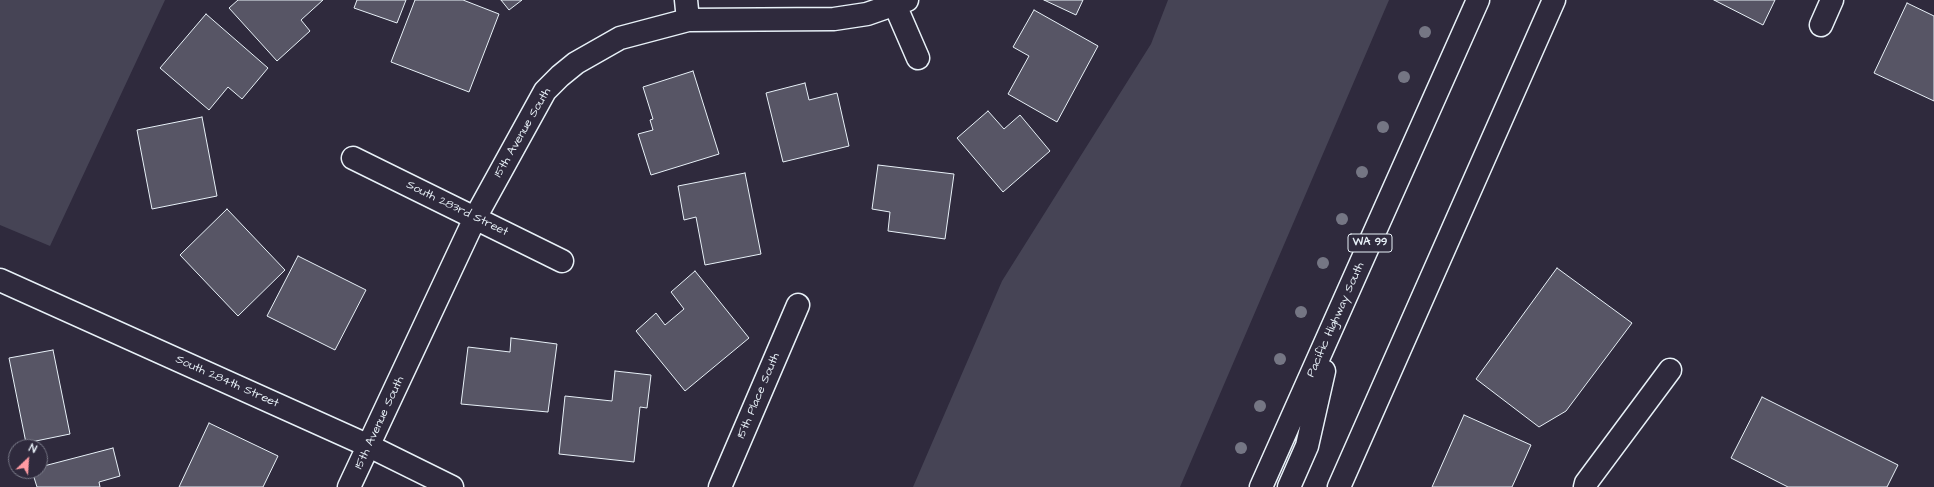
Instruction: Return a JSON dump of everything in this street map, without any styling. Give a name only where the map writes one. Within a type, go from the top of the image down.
[{"type":"street","name":"Pacific Highway South","points":[[1261,487],[1478,0]]},
{"type":"street","points":[[1339,487],[1554,0]]},
{"type":"street","points":[[1821,25],[1832,0]]},
{"type":"street","name":"15th Avenue South","points":[[349,487],[370,446],[475,218],[545,91],[576,63],[620,38],[687,10],[834,19],[867,14],[901,3],[918,58]]},
{"type":"street","name":"South 283rd Street","points":[[353,158],[562,261]]},
{"type":"street","name":"South 284th Street","points":[[0,280],[370,446],[452,487]]},
{"type":"street","name":"15th Place South","points":[[720,487],[798,305]]},
{"type":"street","points":[[1289,487],[1306,446],[1335,321]]},
{"type":"street","points":[[1585,487],[1586,483],[1670,370]]},
{"type":"shaded area","points":[[0,0],[165,0],[50,246],[0,225]]},
{"type":"shaded area","points":[[1168,0],[1389,0],[1180,487],[913,487],[1002,281],[1151,44]]},
{"type":"building","points":[[238,0],[323,0],[301,20],[310,31],[277,61],[229,8]]},
{"type":"building","points":[[357,0],[406,0],[397,23],[354,8]]},
{"type":"building","points":[[415,0],[463,0],[499,14],[469,92],[391,62]]},
{"type":"building","points":[[501,0],[522,0],[509,10]]},
{"type":"building","points":[[1044,0],[1083,0],[1076,15]]},
{"type":"building","points":[[1714,0],[1775,0],[1763,25]]},
{"type":"building","points":[[1907,3],[1934,16],[1934,101],[1874,73]]},
{"type":"building","points":[[1034,10],[1098,46],[1057,122],[1008,94],[1029,56],[1013,47]]},
{"type":"building","points":[[206,14],[268,68],[242,99],[228,87],[209,110],[160,68]]},
{"type":"building","points":[[693,71],[719,154],[651,175],[638,134],[653,130],[650,120],[653,119],[643,87]]},
{"type":"building","points":[[805,83],[809,100],[837,93],[849,146],[783,162],[766,93]]},
{"type":"building","points":[[988,111],[1004,129],[1020,115],[1050,151],[1003,192],[957,138]]},
{"type":"building","points":[[202,117],[217,196],[152,209],[137,130]]},
{"type":"building","points":[[878,165],[954,174],[945,239],[888,231],[890,212],[872,209]]},
{"type":"building","points":[[745,173],[761,254],[705,265],[696,217],[684,220],[678,186]]},
{"type":"building","points":[[227,209],[285,270],[238,316],[180,255]]},
{"type":"building","points":[[298,256],[366,290],[335,350],[267,316]]},
{"type":"building","points":[[1557,268],[1632,323],[1566,411],[1539,427],[1476,379]]},
{"type":"building","points":[[695,271],[749,338],[685,391],[636,331],[656,313],[665,325],[684,309],[671,292]]},
{"type":"building","points":[[511,338],[557,344],[548,412],[461,404],[468,347],[510,352]]},
{"type":"building","points":[[53,350],[70,434],[46,439],[25,439],[9,358]]},
{"type":"building","points":[[615,371],[651,375],[647,408],[640,407],[634,462],[559,454],[565,396],[612,401]]},
{"type":"building","points":[[1762,397],[1898,465],[1887,487],[1788,487],[1731,458]]},
{"type":"building","points":[[1464,415],[1531,445],[1512,487],[1432,487]]},
{"type":"building","points":[[209,423],[278,456],[263,487],[179,487]]},
{"type":"building","points":[[113,448],[120,476],[99,482],[100,487],[37,487],[34,479],[48,479],[48,465]]}]
